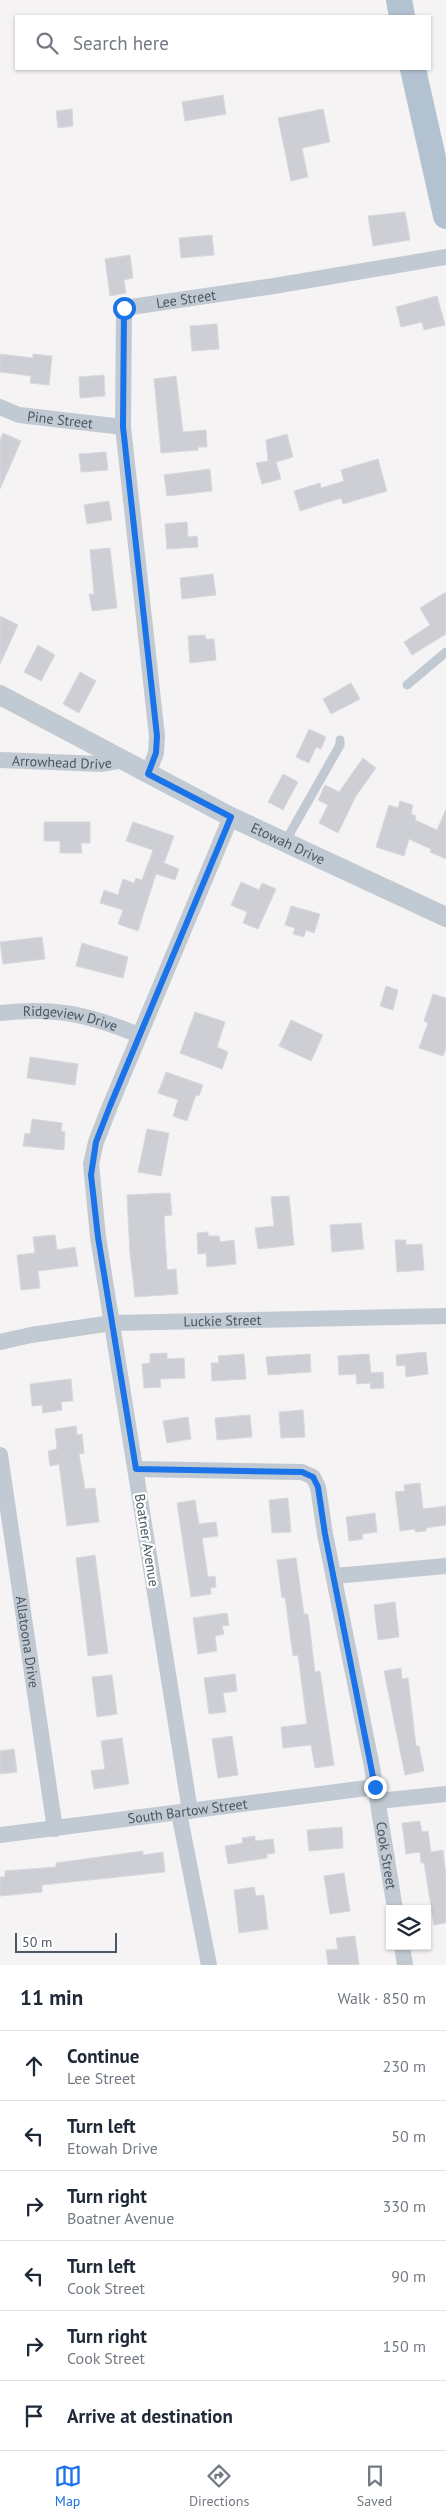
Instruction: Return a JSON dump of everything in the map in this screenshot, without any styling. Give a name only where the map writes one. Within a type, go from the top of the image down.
[{"type":"main road","points":[[399,0],[402,15]]},
{"type":"main road","points":[[413,70],[446,216]]},
{"type":"street","name":"Lee Street","points":[[148,774],[156,753],[157,736],[123,427],[124,308],[274,286],[446,256]]},
{"type":"street","name":"Pine Street","points":[[0,407],[19,415],[123,427]]},
{"type":"street","name":"Etowah Drive","points":[[0,695],[231,817],[446,916]]},
{"type":"street","name":"Arrowhead Drive","points":[[0,760],[102,764],[124,760]]},
{"type":"street","name":"Boatner Avenue","points":[[209,1965],[184,1812],[136,1469],[98,1237],[91,1164],[96,1142],[231,817]]},
{"type":"street","name":"Ridgeview Drive","points":[[0,1013],[32,1010],[61,1011],[102,1021],[140,1035]]},
{"type":"street","name":"Luckie Street","points":[[0,1342],[31,1335],[112,1323],[446,1316]]},
{"type":"street","name":"Allatoona Drive","points":[[0,1455],[55,1829]]},
{"type":"street","name":"Cook Street","points":[[136,1469],[302,1472],[313,1477],[318,1487],[377,1794],[395,1905]]},
{"type":"street","points":[[334,1576],[446,1566]]},
{"type":"street","name":"South Bartow Street","points":[[0,1835],[184,1812],[377,1794],[446,1794]]},
{"type":"street","points":[[403,1950],[405,1965]]},
{"type":"lane","points":[[407,685],[446,652]]},
{"type":"lane","points":[[285,842],[321,782],[340,745],[340,740]]},
{"type":"building","points":[[223,95],[226,114],[185,121],[182,102]]},
{"type":"building","points":[[72,109],[73,126],[58,128],[56,111]]},
{"type":"building","points":[[323,109],[330,142],[302,148],[308,177],[291,181],[278,118]]},
{"type":"building","points":[[405,212],[410,240],[373,246],[368,216]]},
{"type":"building","points":[[212,235],[214,255],[181,258],[179,238]]},
{"type":"building","points":[[130,255],[133,278],[124,280],[126,293],[110,296],[105,259]]},
{"type":"building","points":[[437,296],[445,325],[424,330],[422,322],[401,327],[396,307]]},
{"type":"building","points":[[217,324],[219,349],[192,351],[190,326]]},
{"type":"building","points":[[0,354],[33,358],[33,354],[52,356],[49,385],[30,383],[31,376],[0,372]]},
{"type":"building","points":[[104,375],[105,396],[80,398],[79,377]]},
{"type":"building","points":[[176,376],[183,432],[206,430],[207,447],[198,447],[198,450],[161,453],[154,379]]},
{"type":"building","points":[[3,433],[21,441],[0,489],[0,440]]},
{"type":"building","points":[[287,434],[293,457],[276,462],[281,479],[262,484],[256,463],[268,461],[266,440]]},
{"type":"building","points":[[106,452],[108,470],[81,472],[79,454]]},
{"type":"building","points":[[378,459],[387,491],[343,504],[341,498],[300,511],[294,491],[320,483],[321,488],[344,481],[341,470]]},
{"type":"building","points":[[210,469],[212,491],[167,496],[164,475]]},
{"type":"building","points":[[109,501],[112,520],[87,524],[84,505]]},
{"type":"building","points":[[187,522],[188,537],[197,536],[198,547],[167,549],[165,524]]},
{"type":"building","points":[[110,548],[117,608],[92,611],[89,594],[94,594],[90,550]]},
{"type":"building","points":[[213,574],[216,595],[182,599],[180,578]]},
{"type":"building","points":[[446,592],[446,634],[412,655],[404,642],[430,625],[420,608]]},
{"type":"building","points":[[0,616],[18,625],[0,664]]},
{"type":"building","points":[[205,635],[206,639],[214,639],[216,660],[190,663],[188,636]]},
{"type":"building","points":[[38,645],[55,655],[41,681],[24,672]]},
{"type":"building","points":[[80,672],[96,681],[79,713],[63,704]]},
{"type":"building","points":[[351,683],[360,699],[331,714],[323,699]]},
{"type":"building","points":[[309,729],[326,737],[321,749],[316,747],[309,763],[296,757]]},
{"type":"building","points":[[363,758],[376,768],[356,796],[338,833],[319,823],[328,805],[318,800],[325,785],[339,792]]},
{"type":"building","points":[[283,774],[298,782],[283,810],[268,802]]},
{"type":"building","points":[[400,801],[413,805],[411,814],[416,816],[415,820],[437,830],[446,809],[446,859],[430,852],[431,849],[409,839],[404,856],[376,847],[389,805],[398,808]]},
{"type":"building","points":[[44,822],[90,822],[90,843],[81,843],[82,853],[60,853],[60,841],[44,841]]},
{"type":"building","points":[[133,822],[174,836],[164,863],[179,869],[175,880],[156,874],[138,931],[118,924],[123,910],[100,903],[104,890],[118,895],[123,879],[134,883],[136,878],[142,880],[153,850],[126,841]]},
{"type":"building","points":[[241,882],[259,890],[262,883],[276,889],[258,929],[243,923],[247,912],[231,905]]},
{"type":"building","points":[[291,906],[320,914],[314,933],[306,930],[304,937],[293,934],[295,928],[285,925]]},
{"type":"building","points":[[42,937],[45,959],[3,964],[0,942]]},
{"type":"building","points":[[82,943],[128,957],[123,978],[76,966]]},
{"type":"building","points":[[386,986],[398,990],[393,1010],[380,1006]]},
{"type":"building","points":[[433,994],[446,998],[446,1048],[443,1056],[419,1048],[428,1023],[424,1021]]},
{"type":"building","points":[[195,1012],[225,1022],[217,1047],[228,1052],[222,1069],[180,1053]]},
{"type":"building","points":[[291,1020],[323,1035],[311,1061],[279,1046]]},
{"type":"building","points":[[30,1057],[78,1064],[75,1085],[27,1078]]},
{"type":"building","points":[[166,1072],[203,1085],[199,1096],[196,1095],[187,1121],[173,1116],[178,1100],[158,1093]]},
{"type":"building","points":[[32,1119],[62,1123],[61,1131],[65,1132],[64,1150],[23,1146],[25,1133],[30,1134]]},
{"type":"building","points":[[147,1129],[169,1133],[161,1176],[138,1172]]},
{"type":"building","points":[[170,1193],[172,1215],[164,1216],[167,1270],[176,1269],[178,1294],[135,1297],[130,1254],[127,1195]]},
{"type":"building","points":[[289,1196],[294,1245],[258,1249],[255,1228],[274,1226],[271,1197]]},
{"type":"building","points":[[361,1223],[364,1249],[332,1252],[330,1225]]},
{"type":"building","points":[[208,1232],[208,1236],[219,1236],[220,1242],[234,1240],[236,1264],[207,1267],[206,1253],[198,1254],[197,1233]]},
{"type":"building","points":[[55,1235],[57,1250],[75,1247],[78,1266],[38,1271],[40,1288],[21,1290],[17,1255],[35,1253],[33,1237]]},
{"type":"building","points":[[395,1240],[406,1240],[406,1245],[422,1244],[424,1270],[397,1272]]},
{"type":"building","points":[[426,1352],[428,1374],[406,1377],[405,1365],[397,1366],[396,1355]]},
{"type":"building","points":[[167,1353],[167,1359],[184,1358],[185,1378],[160,1379],[161,1387],[144,1388],[142,1364],[150,1363],[150,1354]]},
{"type":"building","points":[[244,1354],[246,1379],[212,1381],[211,1363],[219,1363],[218,1356]]},
{"type":"building","points":[[310,1354],[311,1372],[268,1375],[266,1357]]},
{"type":"building","points":[[369,1354],[371,1373],[383,1372],[384,1388],[371,1389],[370,1383],[357,1384],[356,1374],[339,1375],[338,1356]]},
{"type":"building","points":[[71,1379],[73,1401],[61,1402],[62,1410],[43,1413],[42,1405],[32,1406],[30,1384]]},
{"type":"building","points":[[303,1410],[305,1437],[281,1438],[279,1412]]},
{"type":"building","points":[[250,1415],[252,1437],[217,1440],[215,1418]]},
{"type":"building","points":[[188,1417],[191,1439],[167,1443],[163,1421]]},
{"type":"building","points":[[76,1426],[77,1435],[82,1434],[84,1453],[79,1454],[85,1489],[95,1488],[99,1522],[67,1526],[59,1464],[50,1466],[48,1451],[57,1449],[55,1429]]},
{"type":"building","points":[[420,1483],[423,1509],[446,1506],[446,1525],[426,1528],[426,1531],[415,1532],[415,1529],[400,1531],[395,1492],[405,1491],[404,1485]]},
{"type":"building","points":[[288,1498],[291,1532],[272,1533],[269,1500]]},
{"type":"building","points":[[195,1500],[199,1524],[216,1522],[218,1536],[202,1538],[208,1577],[215,1576],[216,1587],[210,1588],[211,1594],[191,1597],[177,1503]]},
{"type":"building","points":[[375,1513],[377,1532],[362,1534],[363,1539],[349,1541],[346,1517]]},
{"type":"building","points":[[95,1555],[108,1653],[88,1656],[76,1558]]},
{"type":"building","points":[[296,1558],[304,1614],[308,1614],[315,1672],[320,1671],[334,1765],[315,1768],[311,1745],[283,1748],[281,1727],[307,1724],[298,1655],[293,1656],[285,1597],[282,1598],[277,1560]]},
{"type":"building","points":[[395,1602],[399,1637],[378,1640],[374,1605]]},
{"type":"building","points":[[227,1613],[229,1625],[222,1626],[224,1634],[215,1636],[217,1651],[198,1654],[193,1618]]},
{"type":"building","points":[[401,1668],[402,1679],[408,1678],[416,1746],[419,1746],[424,1771],[405,1775],[384,1671]]},
{"type":"building","points":[[235,1674],[237,1691],[223,1693],[226,1712],[209,1714],[204,1678]]},
{"type":"building","points":[[112,1675],[117,1714],[97,1717],[92,1677]]},
{"type":"building","points":[[232,1736],[238,1775],[218,1778],[212,1739]]},
{"type":"building","points":[[122,1738],[129,1784],[94,1789],[91,1771],[105,1769],[101,1741]]},
{"type":"building","points":[[14,1749],[17,1772],[0,1774],[0,1751]]},
{"type":"building","points":[[420,1821],[422,1832],[428,1831],[431,1852],[443,1850],[446,1877],[446,1923],[434,1925],[424,1863],[421,1863],[420,1852],[406,1854],[402,1823]]},
{"type":"building","points":[[342,1827],[343,1848],[309,1851],[307,1830]]},
{"type":"building","points":[[255,1836],[255,1841],[273,1839],[275,1853],[267,1854],[267,1858],[228,1864],[225,1846],[243,1843],[242,1838]]},
{"type":"building","points":[[143,1851],[143,1855],[163,1852],[165,1872],[42,1885],[42,1892],[0,1896],[0,1877],[5,1877],[5,1871],[56,1867],[56,1863]]},
{"type":"building","points":[[344,1873],[350,1911],[330,1914],[324,1876]]},
{"type":"building","points":[[254,1887],[256,1896],[264,1895],[268,1929],[239,1933],[234,1890]]},
{"type":"building","points":[[355,1936],[359,1965],[328,1965],[326,1950],[338,1949],[336,1938]]},
{"type":"route","points":[[124,308],[123,427],[153,681],[157,736],[156,753],[148,774],[231,817],[110,1106],[96,1142],[91,1164],[98,1237],[136,1469],[221,1469],[302,1472],[313,1477],[318,1487],[325,1534],[375,1787]]}]
